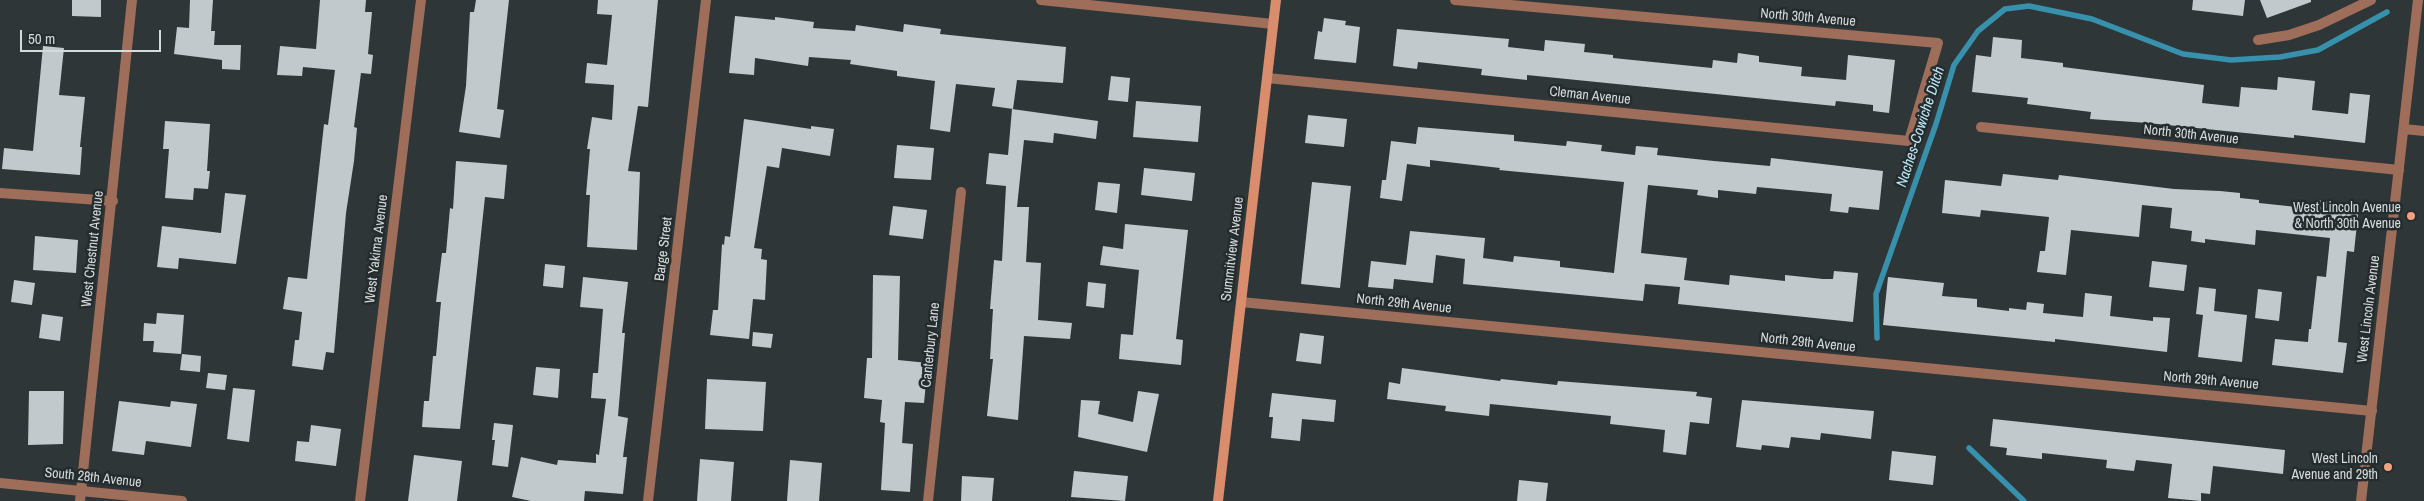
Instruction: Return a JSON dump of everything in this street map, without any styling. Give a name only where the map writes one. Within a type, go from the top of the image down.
[{"type":"main road","name":"Summitview Avenue","points":[[1218,501],[1276,0]]},
{"type":"street","name":"West Chestnut Avenue","points":[[80,496],[113,200],[132,0]]},
{"type":"street","name":"West Yakima Avenue","points":[[360,501],[421,0]]},
{"type":"street","name":"Barge Street","points":[[648,501],[706,0]]},
{"type":"street","points":[[1041,0],[1273,24]]},
{"type":"street","name":"North 30th Avenue","points":[[1455,0],[1938,43],[1909,141]]},
{"type":"street","points":[[2258,40],[2290,35],[2371,0]]},
{"type":"street","name":"West Lincoln Avenue","points":[[2362,501],[2418,0]]},
{"type":"street","name":"Cleman Avenue","points":[[1267,78],[1909,141]]},
{"type":"street","name":"North 30th Avenue","points":[[1981,127],[2399,170]]},
{"type":"street","points":[[2404,129],[2424,131]]},
{"type":"street","name":"Canterbury Lane","points":[[928,501],[961,192]]},
{"type":"street","points":[[0,193],[113,200]]},
{"type":"street","name":"North 29th Avenue","points":[[1241,302],[2372,411]]},
{"type":"street","name":"South 28th Avenue","points":[[0,483],[80,496],[182,501]]},
{"type":"building","points":[[72,0],[101,0],[101,17],[72,16]]},
{"type":"building","points":[[190,0],[213,0],[211,31],[215,31],[214,45],[241,45],[240,70],[222,69],[222,60],[174,54],[177,27],[189,28]]},
{"type":"building","points":[[320,0],[366,0],[365,12],[372,12],[368,54],[373,55],[371,74],[361,73],[354,127],[357,128],[346,213],[334,353],[326,352],[323,370],[292,366],[295,340],[299,340],[302,312],[283,309],[288,277],[307,279],[324,124],[328,125],[335,70],[303,67],[302,76],[277,75],[280,46],[316,49]]},
{"type":"building","points":[[476,0],[509,0],[497,109],[504,110],[500,138],[459,132],[466,86],[470,12],[474,12]]},
{"type":"building","points":[[598,0],[658,0],[648,107],[638,106],[628,171],[640,172],[637,250],[587,247],[590,195],[586,195],[590,149],[587,149],[592,117],[612,120],[614,85],[585,83],[587,63],[607,65],[612,15],[597,14]]},
{"type":"building","points":[[2193,0],[2245,0],[2243,16],[2192,10]]},
{"type":"building","points":[[2260,0],[2311,0],[2311,2],[2267,18]]},
{"type":"building","points":[[735,16],[775,20],[775,17],[814,22],[813,28],[855,31],[856,25],[903,32],[904,24],[941,29],[940,34],[1066,47],[1063,83],[1017,80],[1013,109],[992,106],[995,88],[956,84],[950,132],[930,129],[935,81],[897,76],[897,71],[850,64],[851,60],[809,57],[808,66],[755,58],[754,75],[729,73]]},
{"type":"building","points":[[1324,18],[1346,21],[1345,25],[1360,27],[1356,63],[1314,59],[1318,31],[1322,32]]},
{"type":"building","points":[[1397,29],[1509,39],[1508,47],[1544,51],[1545,40],[1585,44],[1584,52],[1613,55],[1613,58],[1712,68],[1713,60],[1737,63],[1738,53],[1759,56],[1759,62],[1802,67],[1801,76],[1846,80],[1848,55],[1895,60],[1889,113],[1873,111],[1873,105],[1836,101],[1835,106],[1527,75],[1527,80],[1481,75],[1482,69],[1418,62],[1417,69],[1393,66]]},
{"type":"building","points":[[1993,37],[2022,40],[2021,58],[2063,63],[2063,67],[2204,85],[2202,103],[2239,107],[2241,87],[2277,90],[2278,77],[2315,81],[2312,110],[2348,114],[2350,93],[2370,95],[2365,143],[2294,135],[2294,138],[2090,119],[2091,112],[2027,104],[2028,98],[1972,92],[1976,55],[1991,57]]},
{"type":"building","points":[[43,46],[64,48],[59,95],[85,97],[80,147],[82,147],[80,175],[2,169],[4,148],[33,151]]},
{"type":"building","points":[[1111,76],[1130,78],[1128,102],[1108,100]]},
{"type":"building","points":[[1136,101],[1201,106],[1198,142],[1133,137]]},
{"type":"building","points":[[1012,109],[1098,121],[1096,139],[1054,133],[1053,143],[1024,140],[1017,207],[1029,207],[1026,262],[1041,263],[1038,320],[1072,323],[1070,339],[1024,336],[1018,420],[987,416],[993,359],[990,359],[993,309],[990,309],[994,260],[1002,261],[1006,186],[986,184],[989,153],[1008,155]]},
{"type":"building","points":[[1308,115],[1347,119],[1344,147],[1305,143]]},
{"type":"building","points":[[744,119],[811,129],[811,126],[834,129],[830,156],[782,148],[779,168],[767,166],[754,248],[762,249],[761,259],[767,260],[765,300],[753,299],[749,339],[710,335],[713,310],[718,310],[722,244],[724,245],[725,236],[730,237]]},
{"type":"building","points":[[165,121],[210,124],[207,171],[210,171],[208,189],[194,188],[193,200],[165,198],[169,149],[163,149]]},
{"type":"building","points":[[1418,127],[1514,135],[1514,141],[1566,146],[1567,141],[1602,145],[1601,151],[1635,155],[1636,146],[1658,148],[1657,155],[1714,161],[1770,166],[1771,158],[1883,171],[1879,210],[1849,207],[1848,213],[1830,211],[1832,194],[1757,187],[1756,194],[1718,190],[1718,198],[1697,195],[1698,190],[1648,185],[1641,253],[1687,258],[1684,280],[1729,285],[1730,275],[1785,281],[1785,275],[1833,279],[1834,271],[1858,273],[1853,322],[1678,304],[1680,287],[1645,284],[1643,301],[1463,284],[1465,259],[1436,255],[1433,283],[1394,279],[1393,289],[1368,287],[1371,261],[1406,265],[1410,231],[1485,238],[1483,258],[1513,262],[1514,256],[1560,261],[1560,267],[1614,273],[1624,182],[1499,170],[1500,168],[1430,160],[1430,167],[1407,164],[1402,201],[1380,198],[1382,180],[1386,180],[1391,141],[1416,144]]},
{"type":"building","points":[[897,145],[934,148],[931,180],[894,178]]},
{"type":"building","points":[[456,161],[507,165],[504,199],[485,197],[460,429],[422,427],[424,401],[429,401],[433,356],[436,356],[441,302],[436,302],[442,253],[446,253],[450,208],[453,209]]},
{"type":"building","points":[[1144,168],[1195,173],[1192,201],[1141,195]]},
{"type":"building","points":[[2003,174],[2058,180],[2059,175],[2174,189],[2240,193],[2240,198],[2259,200],[2259,203],[2316,209],[2316,200],[2359,205],[2354,252],[2347,251],[2338,342],[2347,343],[2343,373],[2272,365],[2275,339],[2308,342],[2317,276],[2326,277],[2330,238],[2256,230],[2255,245],[2205,239],[2205,243],[2191,241],[2192,231],[2170,228],[2172,208],[2142,205],[2139,237],[2071,230],[2066,275],[2037,272],[2040,251],[2045,251],[2049,217],[1981,210],[1980,217],[1942,213],[1945,180],[2001,186]]},
{"type":"building","points":[[1098,182],[1120,184],[1117,213],[1095,210]]},
{"type":"building","points":[[1312,182],[1351,186],[1340,288],[1301,284]]},
{"type":"building","points":[[225,193],[246,195],[236,264],[179,258],[178,269],[157,267],[162,226],[221,233]]},
{"type":"building","points":[[893,206],[927,210],[923,239],[889,235]]},
{"type":"building","points":[[1125,224],[1188,230],[1176,339],[1183,340],[1181,365],[1119,359],[1121,334],[1133,335],[1139,270],[1100,265],[1103,246],[1123,249]]},
{"type":"building","points":[[35,236],[78,240],[76,273],[33,270]]},
{"type":"building","points":[[2152,261],[2187,265],[2184,291],[2149,287]]},
{"type":"building","points":[[545,264],[565,266],[563,288],[543,286]]},
{"type":"building","points":[[873,275],[900,276],[898,360],[928,363],[924,403],[905,402],[902,443],[913,444],[910,492],[881,490],[885,423],[880,422],[882,400],[864,398],[867,358],[872,358]]},
{"type":"building","points":[[583,277],[628,282],[622,333],[625,333],[618,416],[628,418],[623,457],[627,457],[623,494],[585,491],[584,501],[531,501],[512,497],[521,457],[557,465],[558,460],[596,463],[596,454],[599,455],[606,399],[591,398],[593,373],[598,373],[603,309],[580,307]]},
{"type":"building","points":[[1888,277],[1944,283],[1942,296],[1977,299],[1977,307],[2009,311],[2009,308],[2026,310],[2027,302],[2044,304],[2043,313],[2083,317],[2085,293],[2112,296],[2110,316],[2153,321],[2153,317],[2170,318],[2167,352],[2055,339],[2055,342],[1883,325]]},
{"type":"building","points":[[14,280],[35,283],[32,305],[11,302]]},
{"type":"building","points":[[1088,282],[1106,284],[1104,308],[1086,306]]},
{"type":"building","points":[[2199,287],[2216,289],[2214,311],[2247,315],[2242,362],[2198,357],[2203,315],[2196,314]]},
{"type":"building","points":[[2258,289],[2282,292],[2279,321],[2255,318]]},
{"type":"building","points":[[157,313],[184,315],[181,354],[153,352],[154,341],[143,341],[144,323],[156,324]]},
{"type":"building","points":[[42,314],[63,317],[60,341],[39,338]]},
{"type":"building","points":[[753,332],[773,334],[771,348],[752,346]]},
{"type":"building","points":[[1300,333],[1324,336],[1321,364],[1296,361]]},
{"type":"building","points":[[182,354],[201,356],[200,372],[180,370]]},
{"type":"building","points":[[536,367],[560,369],[558,398],[533,395]]},
{"type":"building","points":[[1402,368],[1500,381],[1501,379],[1557,385],[1558,381],[1697,392],[1696,396],[1712,398],[1709,424],[1690,422],[1686,455],[1663,452],[1665,430],[1610,424],[1611,416],[1490,404],[1489,416],[1445,411],[1446,406],[1387,399],[1389,382],[1400,384]]},
{"type":"building","points":[[208,373],[227,375],[225,390],[206,388]]},
{"type":"building","points":[[707,379],[766,382],[763,431],[705,429]]},
{"type":"building","points":[[233,388],[255,390],[249,442],[227,439]]},
{"type":"building","points":[[29,391],[64,391],[63,444],[28,445]]},
{"type":"building","points":[[1138,391],[1159,394],[1147,452],[1078,437],[1081,400],[1100,401],[1098,414],[1133,422]]},
{"type":"building","points":[[1272,393],[1336,400],[1334,422],[1302,419],[1300,441],[1271,438],[1273,417],[1269,417]]},
{"type":"building","points":[[1742,400],[1874,411],[1871,439],[1821,433],[1820,440],[1791,437],[1789,448],[1762,445],[1761,450],[1736,447]]},
{"type":"building","points":[[119,401],[170,407],[171,401],[197,404],[191,447],[146,441],[144,455],[112,451]]},
{"type":"building","points":[[1993,419],[2285,450],[2283,474],[2213,466],[2210,494],[2201,493],[2201,501],[2168,498],[2172,464],[2136,460],[2134,471],[2106,468],[2107,460],[2042,453],[2042,459],[2006,455],[2007,448],[1990,446]]},
{"type":"building","points":[[494,423],[513,425],[508,467],[492,465],[495,440],[492,440]]},
{"type":"building","points":[[311,425],[341,429],[336,466],[295,461],[297,441],[309,442]]},
{"type":"building","points":[[1892,451],[1936,456],[1933,485],[1889,480]]},
{"type":"building","points":[[414,455],[462,461],[457,501],[408,501]]},
{"type":"building","points":[[700,459],[734,462],[731,501],[697,501]]},
{"type":"building","points":[[790,460],[822,463],[819,501],[787,501]]},
{"type":"building","points":[[1074,471],[1128,476],[1125,501],[1071,497]]},
{"type":"building","points":[[962,476],[994,478],[992,501],[961,501]]},
{"type":"building","points":[[1519,480],[1548,483],[1546,501],[1517,501]]},
{"type":"waterway","name":"Naches-Cowiche Ditch","points":[[1877,338],[1876,294],[1936,124],[1954,65],[1978,31],[2005,9],[2029,6],[2092,19],[2183,54],[2231,60],[2280,57],[2318,50],[2387,12]]},
{"type":"waterway","name":"Naches-Cowiche Ditch","points":[[1969,448],[2024,501]]},
{"type":"place","name":"West Lincoln Avenue & North 30th Avenue","points":[[2411,216]]},
{"type":"place","name":"West Lincoln Avenue and 29th","points":[[2388,467]]}]
